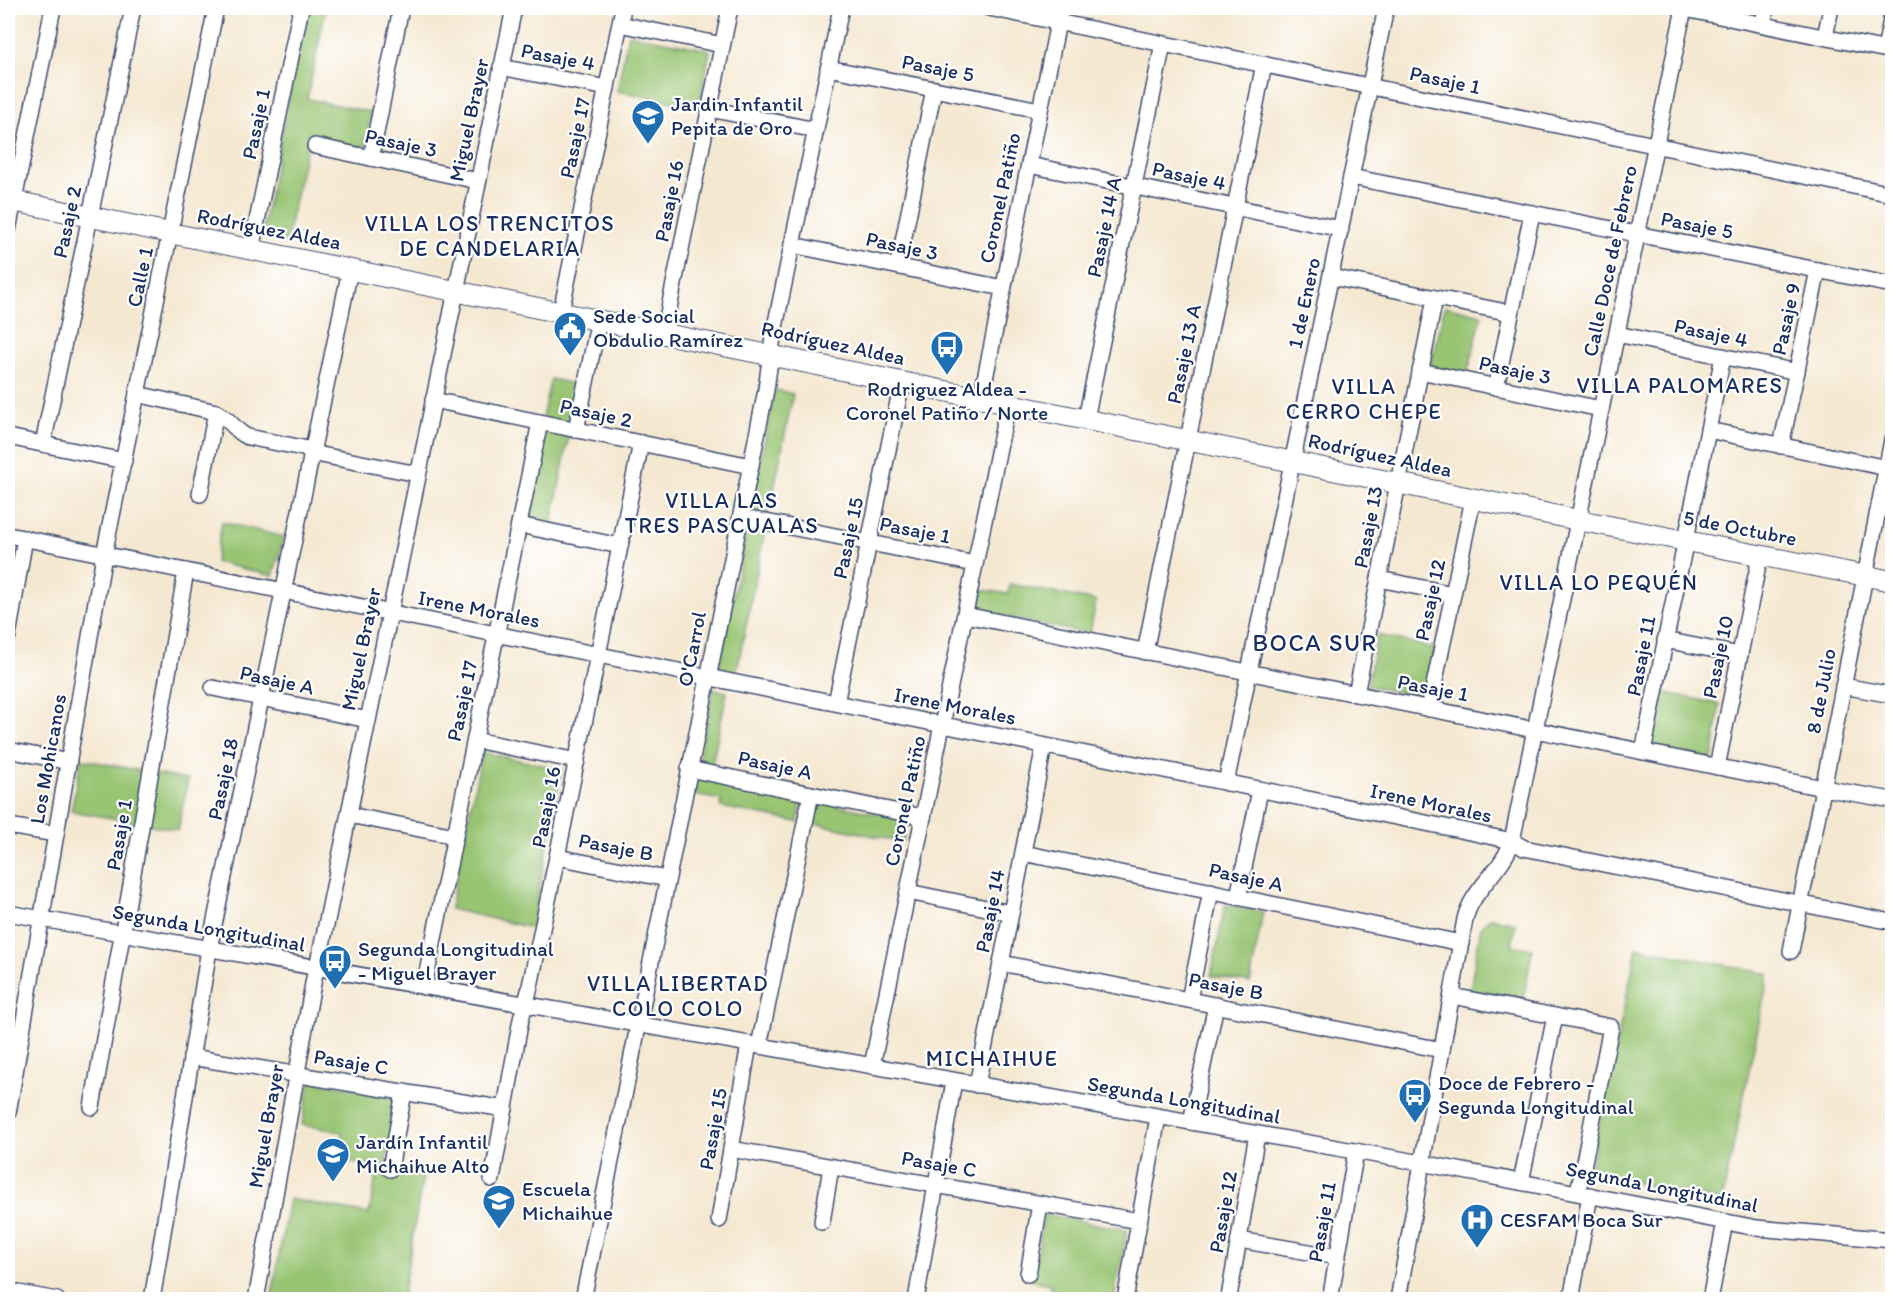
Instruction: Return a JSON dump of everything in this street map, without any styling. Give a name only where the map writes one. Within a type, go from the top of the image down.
[{"type":"main road","name":"Rodríguez Aldea","points":[[10,201],[1578,520]]},
{"type":"main road","name":"5 de Octubre","points":[[1578,520],[1893,581]]},
{"type":"street","points":[[8,230],[10,201],[53,8]]},
{"type":"street","name":"Pasaje 2","points":[[43,444],[133,8]]},
{"type":"street","name":"Calle 1","points":[[104,555],[170,233],[213,8]]},
{"type":"street","name":"Pasaje 1","points":[[251,250],[301,8]]},
{"type":"street","points":[[371,158],[401,8]]},
{"type":"street","name":"Miguel Brayer","points":[[255,1299],[317,968],[514,8]]},
{"type":"street","name":"Pasaje 17","points":[[561,312],[623,8]]},
{"type":"street","name":"Pasaje 16","points":[[664,333],[730,8]]},
{"type":"street","name":"O'Carrol","points":[[583,1299],[768,383],[773,337],[841,8]]},
{"type":"street","name":"Pasaje 1","points":[[989,8],[1059,15],[1164,44],[1893,194]]},
{"type":"street","name":"1 de Enero","points":[[1226,783],[1386,8]]},
{"type":"street","points":[[1683,8],[1889,50],[1893,15]]},
{"type":"street","name":"Calle Doce de Febrero","points":[[1398,1299],[1468,909],[1505,858],[1512,841],[1683,8]]},
{"type":"street","points":[[1763,24],[1766,8]]},
{"type":"street","points":[[1825,37],[1831,8]]},
{"type":"street","name":"Coronel Patiño","points":[[981,398],[1059,15]]},
{"type":"street","points":[[620,24],[722,45]]},
{"type":"street","name":"Pasaje 14 A","points":[[1086,420],[1164,44]]},
{"type":"street","name":"Pasaje 13 A","points":[[1145,652],[1264,64]]},
{"type":"street","name":"Pasaje 4","points":[[501,67],[607,87]]},
{"type":"street","name":"Pasaje 5","points":[[828,68],[1040,110]]},
{"type":"street","points":[[898,266],[934,89]]},
{"type":"street","points":[[709,109],[816,130]]},
{"type":"street","name":"Pasaje 3","points":[[315,146],[478,181]]},
{"type":"street","name":"Pasaje 4","points":[[1029,165],[1341,229]]},
{"type":"street","name":"Pasaje 5","points":[[1351,177],[1893,285]]},
{"type":"street","points":[[1496,387],[1532,213]]},
{"type":"street","name":"Pasaje 3","points":[[792,245],[1003,288]]},
{"type":"street","name":"Pasaje 18","points":[[152,1299],[209,949],[350,270]]},
{"type":"street","name":"Pasaje 9","points":[[1781,446],[1818,270]]},
{"type":"street","points":[[1331,277],[1511,313]]},
{"type":"street","name":"Pasaje 13","points":[[1356,694],[1435,298]]},
{"type":"street","points":[[576,430],[599,320]]},
{"type":"street","name":"Pasaje 4","points":[[1617,334],[1797,372]]},
{"type":"street","name":"Pasaje 11","points":[[1643,752],[1723,356]]},
{"type":"street","name":"Pasaje 3","points":[[1420,371],[1601,409]]},
{"type":"street","name":"Pasaje 15","points":[[836,703],[902,382]]},
{"type":"street","points":[[137,394],[216,412],[228,418],[245,436],[303,448],[321,455],[418,474]]},
{"type":"street","name":"Pasaje 2","points":[[433,400],[751,466]]},
{"type":"street","name":"Coronel Patiño","points":[[872,1066],[1008,404]]},
{"type":"street","points":[[200,494],[216,412]]},
{"type":"street","name":"Pasaje 17","points":[[424,987],[540,422]]},
{"type":"street","points":[[1708,430],[1887,468]]},
{"type":"street","points":[[8,437],[124,461]]},
{"type":"street","name":"8 de Julio","points":[[1791,951],[1893,440]]},
{"type":"street","name":"Pasaje 16","points":[[492,1179],[525,1005],[640,443]]},
{"type":"street","name":"Pasaje 12","points":[[1429,709],[1473,499]]},
{"type":"street","name":"Pasaje 1","points":[[741,517],[975,564]]},
{"type":"street","points":[[519,525],[620,546]]},
{"type":"street","name":"Irene Morales","points":[[8,535],[1512,841],[1524,848],[1893,922]]},
{"type":"street","points":[[8,636],[25,538]]},
{"type":"street","name":"Los Mohicanos","points":[[8,1113],[104,555]]},
{"type":"street","name":"Pasaje 10","points":[[1717,767],[1760,556]]},
{"type":"street","name":"Pasaje 1","points":[[92,1107],[186,571]]},
{"type":"street","points":[[1379,579],[1453,594]]},
{"type":"street","name":"Pasaje 1","points":[[965,615],[1717,767],[1893,800]]},
{"type":"street","points":[[1665,640],[1740,655]]},
{"type":"street","points":[[1843,686],[1893,695]]},
{"type":"street","name":"Pasaje A","points":[[213,688],[368,720]]},
{"type":"street","points":[[475,740],[576,761]]},
{"type":"street","name":"Pasaje 14","points":[[977,1085],[1044,746]]},
{"type":"street","points":[[8,750],[69,762]]},
{"type":"street","name":"Pasaje A","points":[[689,769],[923,817]]},
{"type":"street","points":[[1238,897],[1260,790]]},
{"type":"street","name":"Pasaje 15","points":[[719,1220],[731,1149],[811,794]]},
{"type":"street","points":[[349,815],[455,836]]},
{"type":"street","points":[[8,826],[56,834]]},
{"type":"street","name":"Pasaje A","points":[[1023,853],[1461,943]]},
{"type":"street","name":"Pasaje B","points":[[557,857],[667,879]]},
{"type":"street","points":[[1190,1000],[1211,891]]},
{"type":"street","points":[[908,892],[1011,913]]},
{"type":"street","name":"Segunda Longitudinal","points":[[8,914],[1356,1151],[1584,1193],[1725,1222],[1790,1232],[1893,1240]]},
{"type":"street","name":"Pasaje B","points":[[1001,963],[1442,1050]]},
{"type":"street","points":[[1452,996],[1611,1027],[1584,1193],[1571,1299]]},
{"type":"street","points":[[1191,1122],[1216,1005]]},
{"type":"street","points":[[1521,1182],[1554,1016]]},
{"type":"street","name":"Pasaje C","points":[[191,1057],[505,1109]]},
{"type":"street","points":[[916,1299],[954,1081]]},
{"type":"street","points":[[390,1169],[404,1092]]},
{"type":"street","points":[[1125,1299],[1158,1116]]},
{"type":"street","name":"Pasaje 12","points":[[1229,1297],[1257,1134]]},
{"type":"street","name":"Pasaje C","points":[[731,1149],[1139,1221]]},
{"type":"street","name":"Pasaje 11","points":[[1330,1299],[1356,1151]]},
{"type":"street","points":[[822,1222],[831,1167]]},
{"type":"street","points":[[1028,1274],[1040,1203]]},
{"type":"street","points":[[1710,1299],[1725,1222]]},
{"type":"street","points":[[1239,1240],[1338,1257]]},
{"type":"street","points":[[8,1291],[57,1299]]},
{"type":"green space","points":[[307,8],[326,8],[307,99],[371,112],[365,148],[309,136],[286,242],[261,237]]},
{"type":"green space","points":[[628,34],[710,50],[699,107],[617,91]]},
{"type":"green space","points":[[1445,306],[1482,315],[1467,375],[1430,367]]},
{"type":"green space","points":[[551,379],[579,385],[572,417],[565,423],[542,418]]},
{"type":"green space","points":[[775,390],[793,394],[768,518],[749,514]]},
{"type":"green space","points":[[547,431],[569,435],[551,527],[528,522],[524,516],[541,435]]},
{"type":"green space","points":[[222,522],[284,537],[273,576],[215,562]]},
{"type":"green space","points":[[748,523],[766,526],[736,675],[718,672]]},
{"type":"green space","points":[[1010,584],[1096,601],[1090,634],[976,611],[980,589],[1008,594]]},
{"type":"green space","points":[[1377,635],[1435,648],[1427,697],[1367,686]]},
{"type":"green space","points":[[713,689],[727,692],[711,769],[697,766]]},
{"type":"green space","points":[[1661,692],[1720,704],[1713,755],[1707,760],[1651,750]]},
{"type":"green space","points":[[482,752],[562,769],[532,928],[450,909]]},
{"type":"green space","points":[[81,759],[188,780],[178,830],[71,811]]},
{"type":"green space","points":[[696,776],[803,798],[798,822],[721,807],[721,800],[693,795]]},
{"type":"green space","points":[[816,801],[908,820],[903,842],[812,823]]},
{"type":"green space","points":[[1225,905],[1263,912],[1250,983],[1211,976]]},
{"type":"green space","points":[[1490,918],[1516,923],[1512,945],[1532,949],[1523,1004],[1469,995],[1481,926]]},
{"type":"green space","points":[[1637,947],[1769,974],[1722,1201],[1589,1173]]},
{"type":"green space","points":[[310,1081],[391,1095],[397,1101],[385,1168],[423,1176],[402,1299],[271,1300],[289,1199],[369,1214],[378,1168],[338,1160],[342,1132],[302,1125]]},
{"type":"green space","points":[[1044,1214],[1127,1230],[1114,1299],[1048,1299],[1051,1284],[1032,1281]]},
{"type":"place","name":"Jardin Infantil Pepita de Oro","points":[[648,145]]},
{"type":"place","name":"Sede Social Obdulio Ramírez","points":[[570,357]]},
{"type":"place","name":"Rodriguez Aldea - Coronel Patiño / Norte","points":[[947,376]]},
{"type":"place","name":"Segunda Longitudinal - Miguel Brayer","points":[[335,990]]},
{"type":"place","name":"Doce de Febrero - Segunda Longitudinal","points":[[1415,1124]]},
{"type":"place","name":"Jardín Infantil Michaihue Alto","points":[[333,1183]]},
{"type":"place","name":"Escuela Michaihue","points":[[499,1230]]},
{"type":"place","name":"CESFAM Boca Sur","points":[[1477,1249]]},
{"type":"district","name":"VILLA LOS TRENCITOS DE CANDELARIA","points":[[490,236]]},
{"type":"district","name":"VILLA PALOMARES","points":[[1680,385]]},
{"type":"district","name":"VILLA CERRO CHEPE","points":[[1364,398]]},
{"type":"district","name":"VILLA LAS TRES PASCUALAS","points":[[722,512]]},
{"type":"district","name":"VILLA LO PEQUÉN","points":[[1599,582]]},
{"type":"district","name":"BOCA SUR","points":[[1315,643]]},
{"type":"district","name":"VILLA LIBERTAD COLO COLO","points":[[678,996]]},
{"type":"district","name":"MICHAIHUE","points":[[992,1058]]}]
